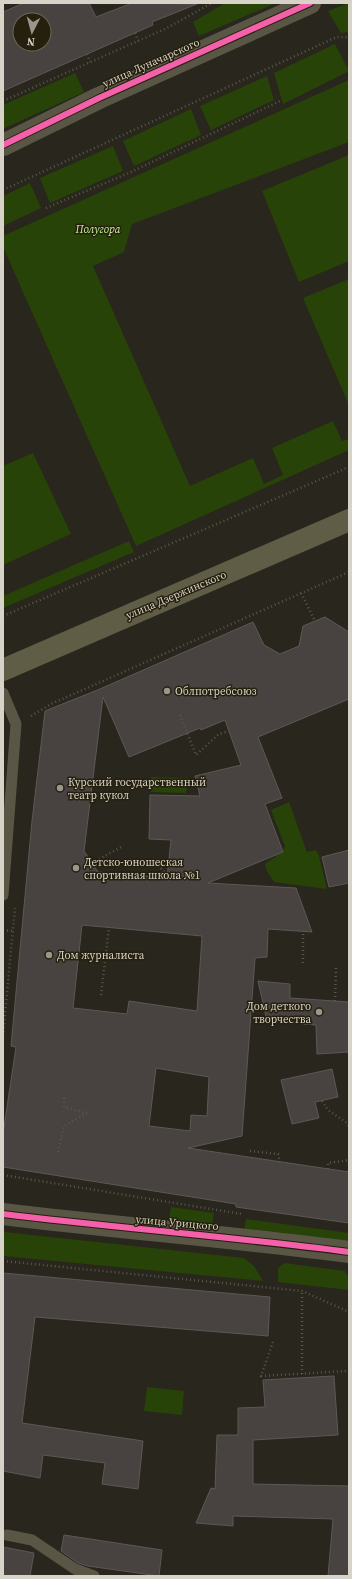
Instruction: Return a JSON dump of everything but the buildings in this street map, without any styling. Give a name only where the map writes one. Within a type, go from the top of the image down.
[{"type":"main road","name":"улица Дзержинского","points":[[3,670],[349,520]]},
{"type":"street","name":"улица Луначарского","points":[[3,145],[99,98],[310,3]]},
{"type":"street","name":"улица Урицкого","points":[[3,1214],[349,1252]]},
{"type":"lane","points":[[3,693],[16,724],[3,895]]},
{"type":"lane","points":[[7,1535],[32,1540],[75,1569],[94,1576]]},
{"type":"path","points":[[3,101],[167,28],[212,3]]},
{"type":"path","points":[[135,33],[138,41]]},
{"type":"path","points":[[3,190],[330,40],[349,37]]},
{"type":"path","points":[[86,54],[90,62]]},
{"type":"path","points":[[46,208],[131,172],[280,101]]},
{"type":"path","points":[[3,616],[349,467]]},
{"type":"path","points":[[16,724],[51,704],[349,572]]},
{"type":"path","points":[[301,593],[315,621]]},
{"type":"path","points":[[180,715],[196,755],[219,734],[229,731]]},
{"type":"path","points":[[92,863],[123,846]]},
{"type":"path","points":[[153,859],[165,872],[168,873]]},
{"type":"path","points":[[3,1036],[16,905]]},
{"type":"path","points":[[101,995],[109,928]]},
{"type":"path","points":[[3,930],[13,931]]},
{"type":"path","points":[[303,931],[303,963]]},
{"type":"path","points":[[335,1001],[336,967]]},
{"type":"path","points":[[58,1152],[64,1126],[87,1113],[64,1107],[64,1098]]},
{"type":"path","points":[[322,1101],[328,1110],[349,1126]]},
{"type":"path","points":[[250,1151],[278,1154],[280,1163]]},
{"type":"path","points":[[328,1169],[328,1163],[349,1160]]},
{"type":"path","points":[[3,1175],[248,1215]]},
{"type":"path","points":[[3,1261],[302,1291],[349,1312]]},
{"type":"path","points":[[302,1291],[302,1374]]},
{"type":"path","points":[[273,1342],[261,1376],[347,1371]]},
{"type":"green space","points":[[225,3],[276,3],[199,36],[193,22]]},
{"type":"green space","points":[[349,3],[349,32],[341,33],[328,11]]},
{"type":"green space","points":[[335,44],[349,71],[283,104],[274,73]]},
{"type":"green space","points":[[75,73],[84,92],[3,129],[3,105]]},
{"type":"green space","points":[[267,76],[274,100],[211,130],[200,106]]},
{"type":"green space","name":"Полугора","points":[[349,80],[349,142],[132,224],[124,252],[93,266],[190,486],[253,458],[264,484],[283,475],[272,448],[333,421],[342,441],[349,439],[349,450],[136,546],[3,247],[3,236]]},
{"type":"green space","points":[[191,109],[201,135],[134,166],[123,141]]},
{"type":"green space","points":[[113,146],[123,171],[50,203],[40,178]]},
{"type":"green space","points":[[349,155],[349,261],[299,282],[262,191]]},
{"type":"green space","points":[[30,183],[41,208],[3,226],[3,196]]},
{"type":"green space","points":[[349,279],[349,403],[348,403],[303,298]]},
{"type":"green space","points":[[33,453],[71,534],[3,565],[3,466]]},
{"type":"green space","points":[[129,541],[134,552],[3,608],[3,596]]},
{"type":"green space","points":[[151,777],[188,778],[186,793],[151,792]]},
{"type":"green space","points":[[289,802],[307,852],[316,850],[319,856],[327,889],[274,882],[267,871],[265,864],[282,852],[285,846],[271,810]]},
{"type":"green space","points":[[171,1207],[214,1213],[212,1226],[169,1219]]},
{"type":"green space","points":[[246,1219],[349,1233],[349,1246],[244,1231]]},
{"type":"green space","points":[[4,1232],[244,1258],[254,1266],[263,1281],[3,1256]]},
{"type":"green space","points":[[284,1263],[345,1271],[349,1278],[349,1290],[278,1282],[278,1268]]},
{"type":"green space","points":[[147,1387],[184,1391],[182,1415],[144,1411]]},
{"type":"cycle path","points":[[3,145],[99,98],[310,3]]},
{"type":"cycle path","points":[[3,1214],[349,1252]]},
{"type":"place","name":"Облпотребсоюз","points":[[167,691]]},
{"type":"place","name":"Курский государственный театр кукол","points":[[60,788]]},
{"type":"place","name":"Детско-юношеская спортивная школа №1","points":[[76,868]]},
{"type":"place","name":"Дом журналиста","points":[[49,955]]},
{"type":"place","name":"Дом деткого творчества","points":[[319,1012]]}]
